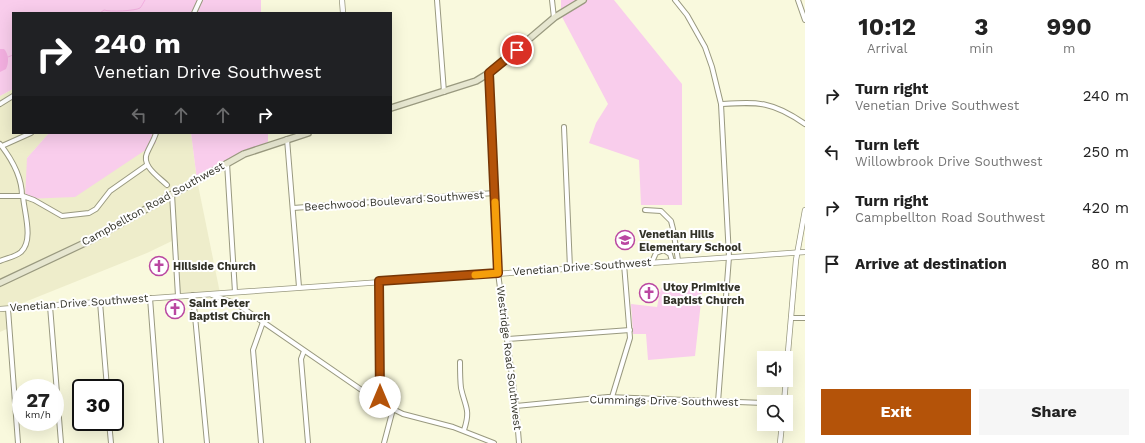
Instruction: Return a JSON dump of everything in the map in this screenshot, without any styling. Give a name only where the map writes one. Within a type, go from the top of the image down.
[{"type":"main road","points":[[392,108],[468,85],[489,73],[554,18],[583,0]]},
{"type":"main road","name":"Campbellton Road Southwest","points":[[0,283],[91,240],[227,163],[253,150],[304,134]]},
{"type":"street","points":[[194,12],[200,0]]},
{"type":"street","points":[[342,0],[343,12]]},
{"type":"street","points":[[438,0],[444,93]]},
{"type":"street","points":[[552,0],[554,18]]},
{"type":"street","points":[[675,0],[687,15],[705,48],[716,79],[721,104],[729,257],[718,402]]},
{"type":"street","points":[[798,0],[805,20]]},
{"type":"street","name":"Westridge Road Southwest","points":[[489,73],[498,273],[516,406],[519,443]]},
{"type":"street","points":[[0,104],[12,97]]},
{"type":"street","points":[[721,104],[761,103],[781,109],[805,124]]},
{"type":"street","points":[[564,127],[570,268]]},
{"type":"street","points":[[0,196],[22,196],[16,171],[1,145],[28,134]]},
{"type":"street","points":[[156,134],[146,155],[147,165],[167,185]]},
{"type":"street","points":[[287,139],[299,287]]},
{"type":"street","points":[[227,163],[235,292]]},
{"type":"street","points":[[0,261],[18,254],[26,245],[27,238],[23,196],[34,200],[62,216],[89,213],[96,209],[110,191],[147,165]]},
{"type":"street","name":"Beechwood Boulevard Southwest","points":[[293,208],[494,193]]},
{"type":"street","points":[[172,194],[178,296]]},
{"type":"street","points":[[645,210],[661,211],[671,221],[678,260]]},
{"type":"street","points":[[788,351],[797,252],[805,210]]},
{"type":"street","points":[[652,262],[656,253],[664,250],[670,254],[672,261]]},
{"type":"street","name":"Venetian Drive Southwest","points":[[0,309],[805,252]]},
{"type":"street","points":[[612,397],[629,347],[630,330],[624,264]]},
{"type":"street","points":[[379,281],[379,402]]},
{"type":"street","points":[[210,294],[237,304],[379,402],[393,410],[411,418],[464,430],[494,443]]},
{"type":"street","points":[[193,295],[207,443]]},
{"type":"street","points":[[150,298],[161,443]]},
{"type":"street","points":[[100,302],[106,379]]},
{"type":"street","points":[[50,306],[61,443]]},
{"type":"street","points":[[8,309],[18,443]]},
{"type":"street","points":[[791,318],[805,318]]},
{"type":"street","points":[[261,443],[253,350],[263,322]]},
{"type":"street","points":[[507,339],[630,330]]},
{"type":"street","points":[[304,351],[301,359],[308,443]]},
{"type":"street","points":[[460,362],[461,388],[467,406],[468,421],[464,430]]},
{"type":"street","name":"Cummings Drive Southwest","points":[[516,406],[612,397],[757,403]]},
{"type":"street","points":[[384,443],[393,410]]},
{"type":"street","points":[[110,431],[111,443]]},
{"type":"street","points":[[780,443],[781,431]]},
{"type":"shaded area","points":[[0,0],[261,0],[261,12],[12,12],[12,90],[0,96]]},
{"type":"shaded area","points":[[561,0],[614,0],[682,84],[682,205],[641,205],[639,160],[589,143],[596,123],[608,104],[561,15]]},
{"type":"shaded area","points":[[0,49],[4,49],[6,51],[8,56],[8,64],[6,69],[0,72]]},
{"type":"shaded area","points":[[12,90],[12,134],[48,134],[27,158],[151,134],[191,134],[197,180],[220,293],[177,295],[174,240],[147,253],[10,308],[11,327],[0,332],[0,96]]},
{"type":"shaded area","points":[[48,134],[156,134],[156,143],[75,197],[25,199],[27,158]]},
{"type":"shaded area","points":[[191,134],[268,134],[268,142],[246,152],[197,180]]},
{"type":"shaded area","points":[[703,284],[695,356],[648,360],[646,334],[633,334],[631,304],[657,307],[661,288]]},
{"type":"waterway","points":[[101,12],[104,10],[122,11],[137,9],[141,7],[145,0]]},
{"type":"waterway","points":[[8,57],[12,55]]},
{"type":"slow traffic","points":[[475,275],[498,273],[495,202]]},
{"type":"place","name":"Venetian Hills Elementary School","points":[[625,240]]},
{"type":"place","name":"Hillside Church","points":[[159,266]]},
{"type":"place","name":"Utoy Primitive Baptist Church","points":[[649,293]]},
{"type":"place","name":"Saint Peter Baptist Church","points":[[175,309]]},
{"type":"route","points":[[380,397],[379,281],[498,273],[489,73],[517,50]]}]
